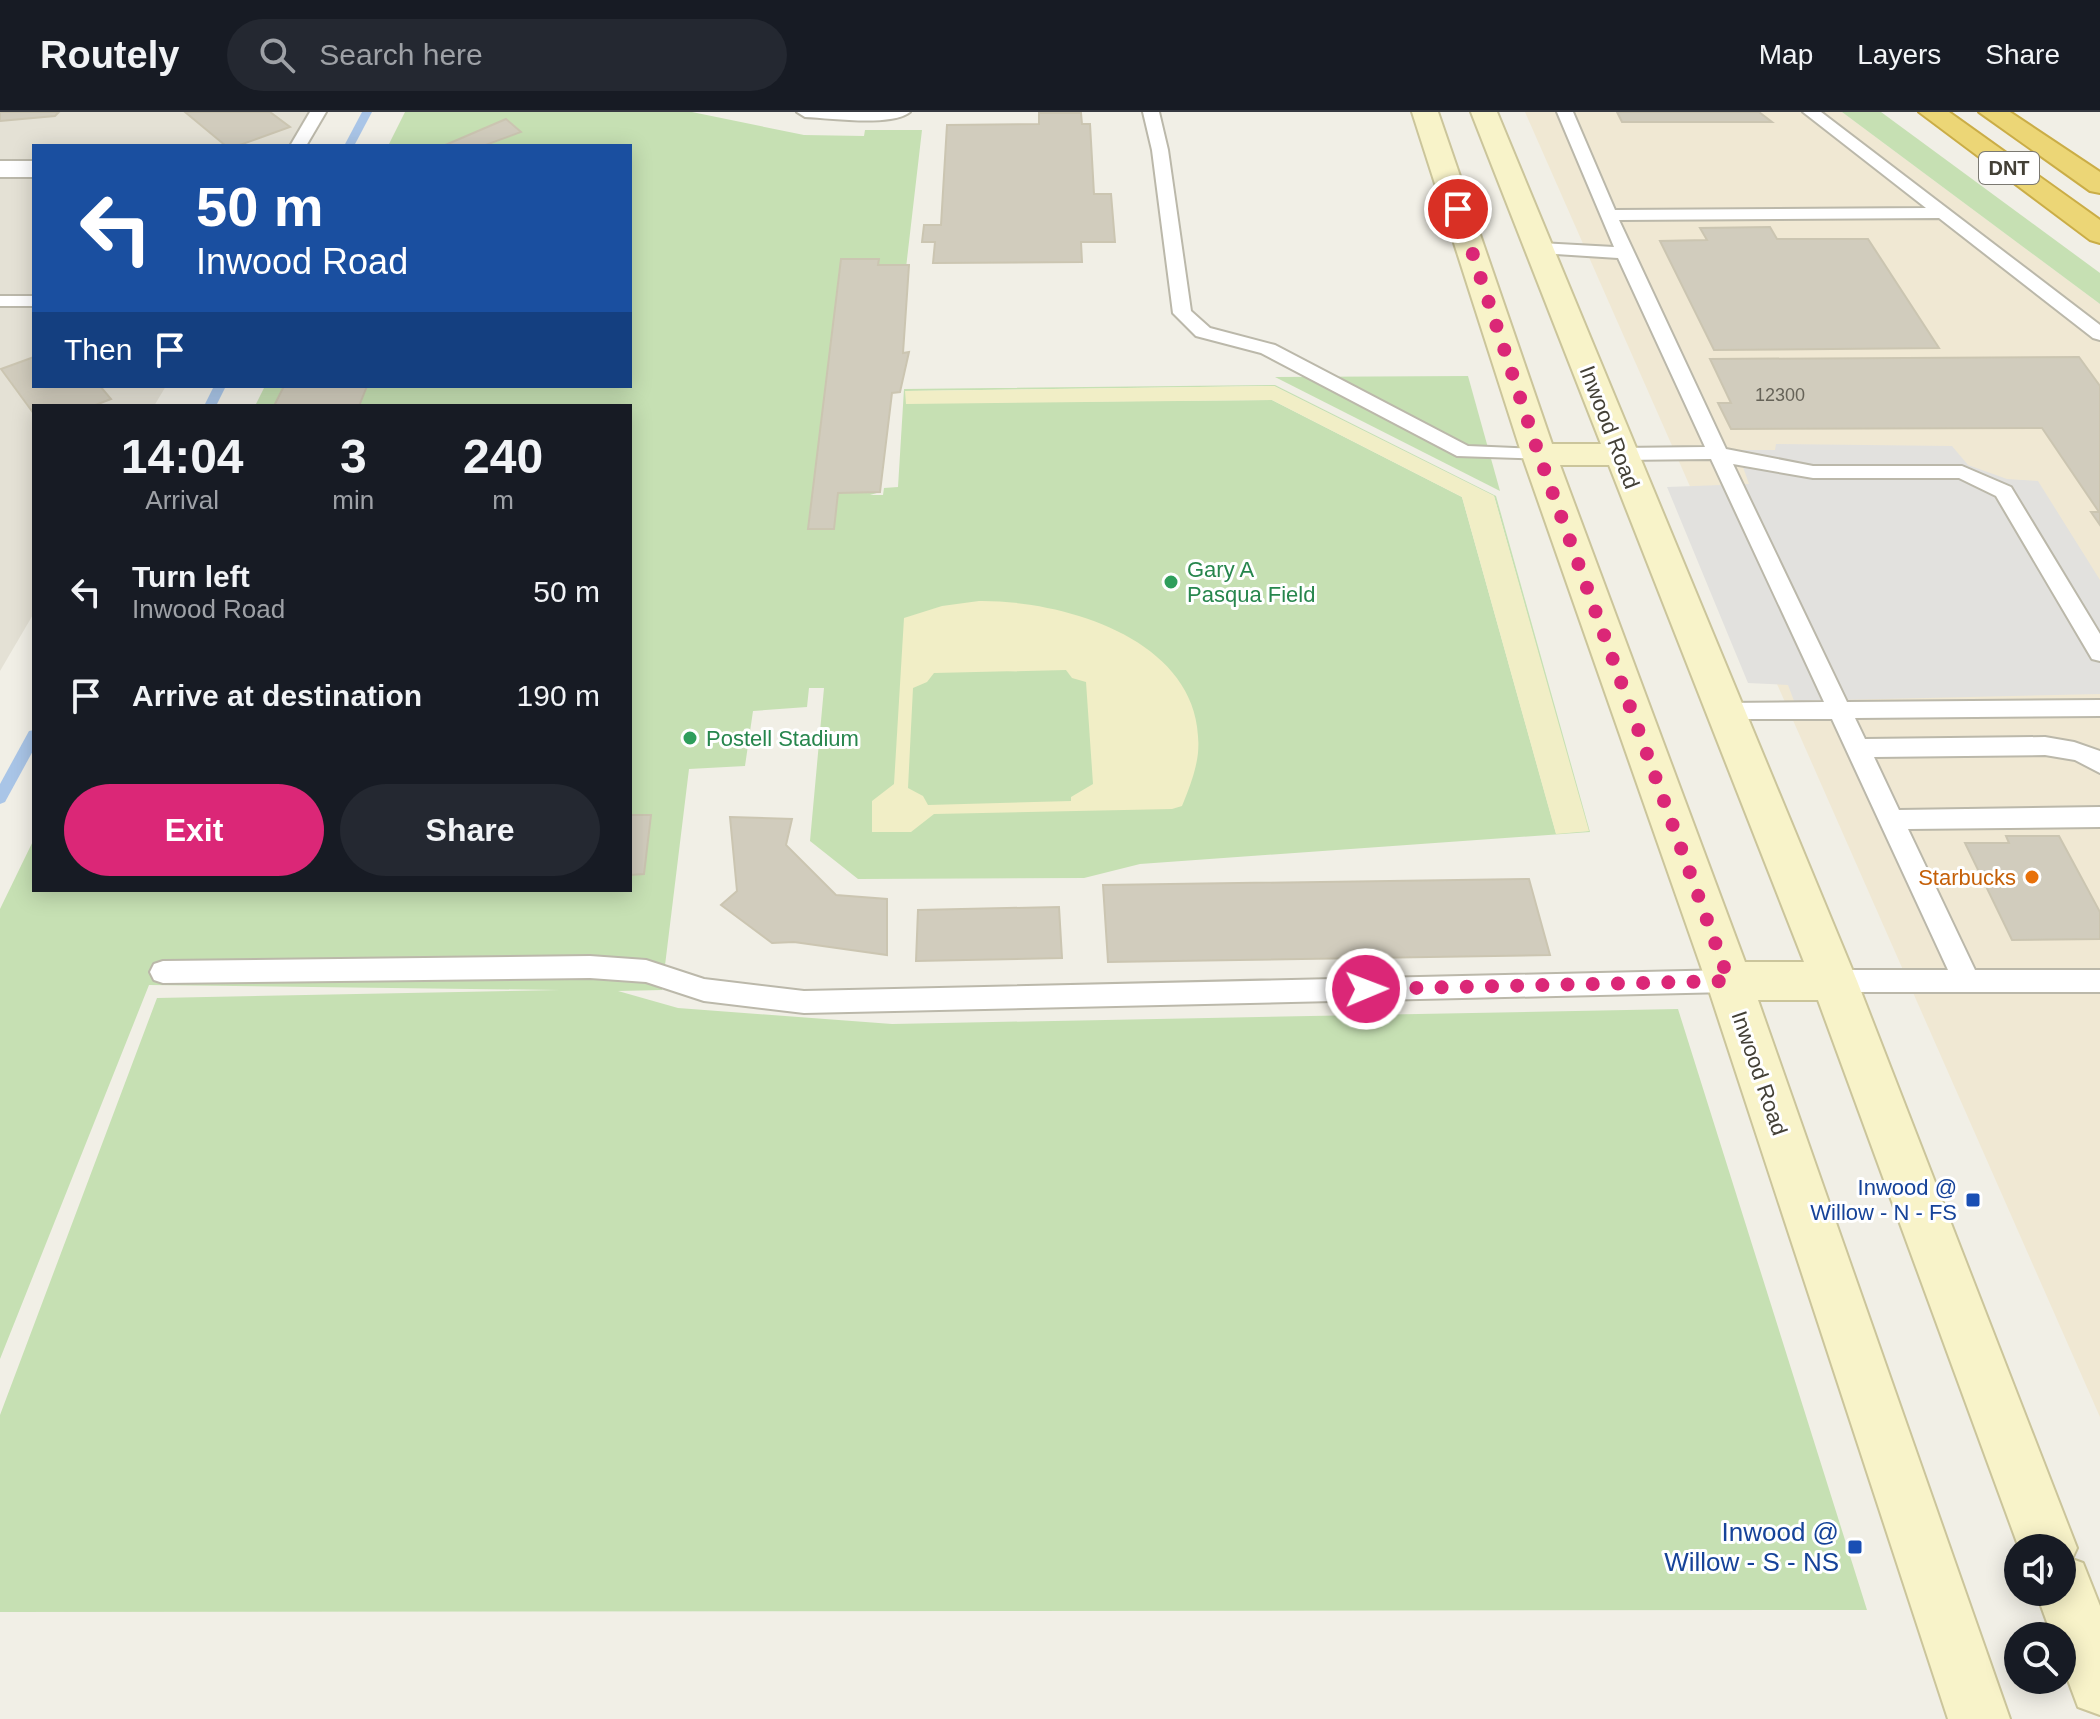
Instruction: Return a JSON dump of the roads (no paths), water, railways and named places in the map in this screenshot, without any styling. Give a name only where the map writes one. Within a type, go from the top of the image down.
[{"type":"highway","name":"DNT","points":[[1932,112],[2100,234]]},
{"type":"highway","name":"DNT","points":[[1992,112],[2100,185]]},
{"type":"main road","name":"Inwood Road","points":[[1425,112],[1539,455],[1729,981],[1979,1719]]},
{"type":"main road","name":"Inwood Road","points":[[1484,112],[1834,981],[2043,1534]]},
{"type":"main road","points":[[1438,148],[1470,167],[1482,197]]},
{"type":"main road","points":[[1502,233],[1540,248]]},
{"type":"main road","points":[[1539,455],[1620,454]]},
{"type":"main road","points":[[1729,981],[1834,981]]},
{"type":"main road","points":[[2070,1606],[2100,1685]]},
{"type":"street","points":[[0,169],[32,169]]},
{"type":"lane","points":[[299,144],[318,112]]},
{"type":"lane","points":[[805,112],[861,116],[902,112]]},
{"type":"lane","points":[[1151,112],[1160,150],[1182,313],[1203,332],[1268,349],[1464,452],[1539,455]]},
{"type":"lane","points":[[1565,112],[1716,453],[1842,712],[1967,981]]},
{"type":"lane","points":[[1811,112],[2100,334]]},
{"type":"lane","points":[[1609,215],[1943,213]]},
{"type":"lane","points":[[1540,248],[1625,253]]},
{"type":"lane","points":[[0,301],[32,301]]},
{"type":"lane","points":[[1620,454],[1716,453],[1758,464],[1813,472],[1962,472],[2004,492],[2100,653]]},
{"type":"lane","points":[[1724,711],[2100,708]]},
{"type":"lane","points":[[1859,748],[2045,746],[2073,751],[2100,764]]},
{"type":"lane","points":[[1893,820],[2100,817]]},
{"type":"lane","points":[[163,972],[590,967],[646,971],[704,990],[804,1002],[1729,981]]},
{"type":"lane","points":[[1834,981],[2100,981]]},
{"type":"waterway","points":[[350,144],[367,112]]},
{"type":"waterway","points":[[211,404],[219,388]]},
{"type":"waterway","points":[[0,798],[32,739]]},
{"type":"place","name":"Gary A Pasqua Field","points":[[1171,582]]},
{"type":"place","name":"Postell Stadium","points":[[690,738]]},
{"type":"place","name":"Starbucks","points":[[2032,877]]},
{"type":"place","name":"Inwood @ Willow - N - FS","points":[[1973,1200]]},
{"type":"place","name":"Inwood @ Willow - S - NS","points":[[1855,1547]]}]
